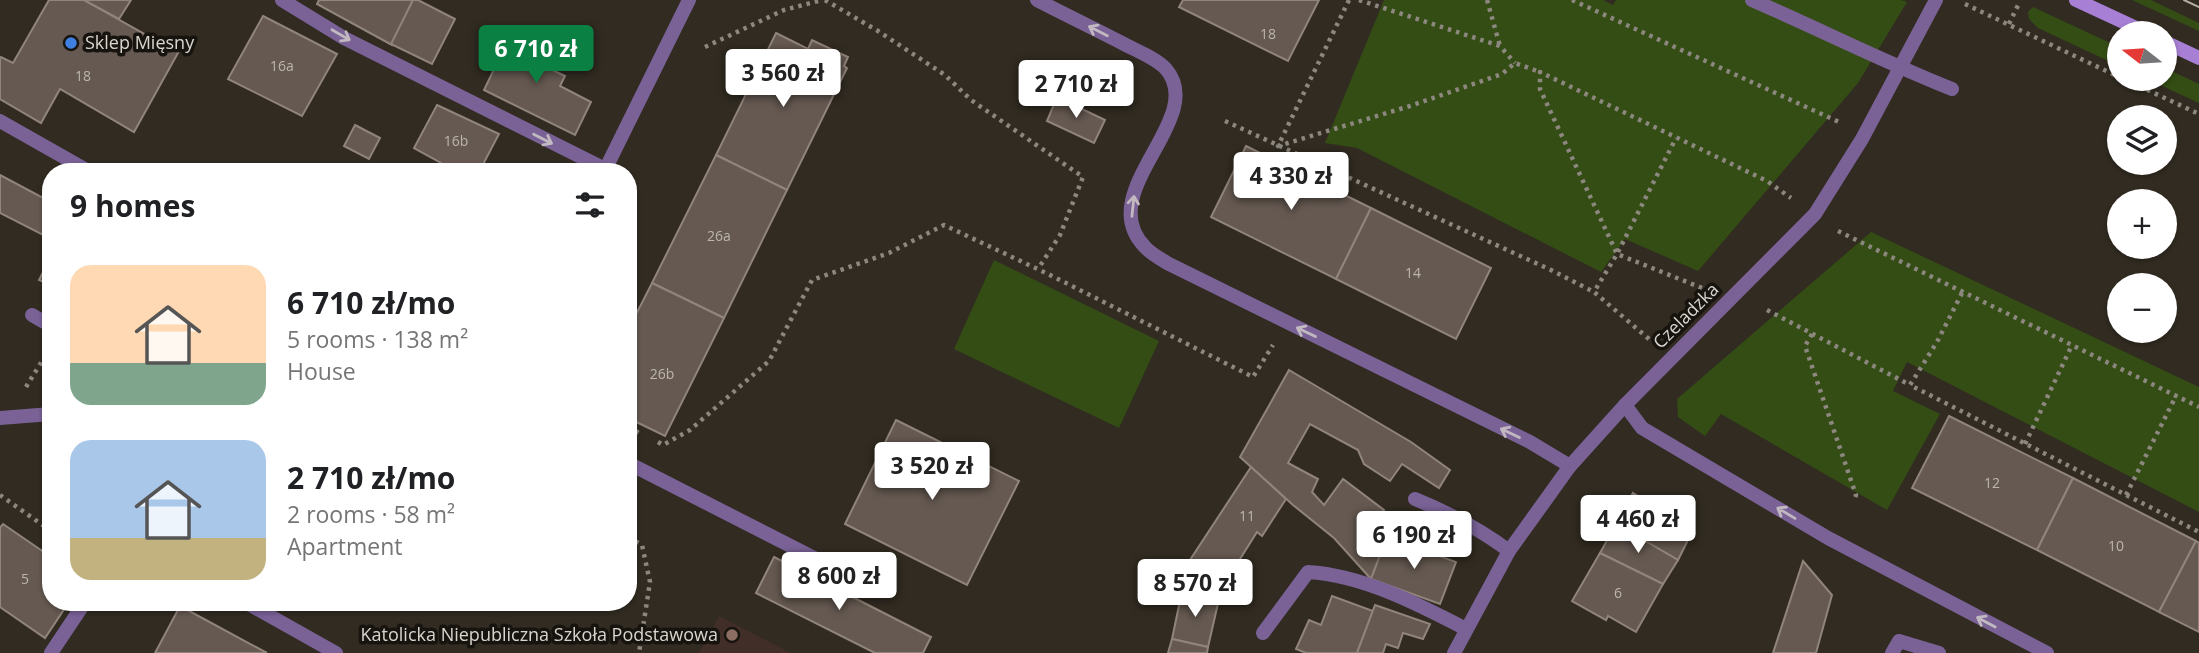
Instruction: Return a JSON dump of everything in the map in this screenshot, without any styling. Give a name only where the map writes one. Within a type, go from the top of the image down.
[{"type":"street","points":[[282,0],[345,38],[590,163]]},
{"type":"street","points":[[608,163],[689,0]]},
{"type":"street","points":[[1037,0],[1145,55],[1165,68],[1176,87],[1172,114],[1137,184],[1130,208],[1133,228],[1144,247],[1167,263],[1530,442],[1570,466]]},
{"type":"street","points":[[1752,0],[1951,89]]},
{"type":"street","name":"Czeladzka","points":[[1454,653],[1509,551],[1570,466],[1625,405],[1815,214],[1862,139],[1936,0]]},
{"type":"street","points":[[2077,0],[2122,21]]},
{"type":"street","points":[[2177,48],[2199,58]]},
{"type":"street","points":[[0,121],[74,163]]},
{"type":"street","points":[[32,315],[42,321]]},
{"type":"street","points":[[1625,405],[1642,428],[1828,538],[2047,653]]},
{"type":"street","points":[[0,418],[42,415]]},
{"type":"street","points":[[637,468],[871,587]]},
{"type":"street","points":[[1415,499],[1449,513],[1509,551]]},
{"type":"street","points":[[1263,633],[1308,572],[1333,574],[1385,592],[1466,629]]},
{"type":"street","points":[[51,653],[79,611]]},
{"type":"street","points":[[261,611],[336,653]]},
{"type":"street","points":[[1892,653],[1899,641],[1939,653]]},
{"type":"path","points":[[705,47],[784,10],[824,0],[878,31],[945,75],[971,100],[1083,177],[1060,235],[1038,269]]},
{"type":"path","points":[[1278,146],[1349,0]]},
{"type":"path","points":[[1359,0],[1500,46]]},
{"type":"path","points":[[1487,0],[1500,46],[1515,63],[1540,72],[1767,181],[1789,197]]},
{"type":"path","points":[[1572,0],[1841,123]]},
{"type":"path","points":[[1958,0],[2107,71]]},
{"type":"path","points":[[2009,24],[2020,1]]},
{"type":"path","points":[[1278,146],[1410,106],[1502,74],[1515,63]]},
{"type":"path","points":[[1540,72],[1540,89],[1617,254],[1702,288]]},
{"type":"path","points":[[2150,91],[2199,114]]},
{"type":"path","points":[[1225,121],[1594,292],[1649,340]]},
{"type":"path","points":[[1594,292],[1617,254],[1676,138]]},
{"type":"path","points":[[637,432],[663,445],[690,430],[769,361],[813,280],[889,253],[944,225],[1253,377],[1277,339]]},
{"type":"path","points":[[1834,229],[2199,407]]},
{"type":"path","points":[[1910,385],[1937,342],[1962,293]]},
{"type":"path","points":[[1767,310],[2199,532]]},
{"type":"path","points":[[1812,334],[1805,346],[1856,495],[1854,501]]},
{"type":"path","points":[[2025,444],[2072,345]]},
{"type":"path","points":[[2126,495],[2176,395]]},
{"type":"path","points":[[0,495],[42,525]]},
{"type":"path","points":[[637,542],[642,545],[650,582],[639,653]]},
{"type":"shaded area","name":"Katolicka Niepubliczna Szkoła Podstawowa","points":[[719,616],[791,653],[699,653]]},
{"type":"green space","points":[[1384,0],[1603,0],[1613,5],[1616,0],[1907,2],[1858,83],[1698,271],[1625,239],[1601,272],[1357,148],[1325,143]]},
{"type":"green space","points":[[2132,0],[2151,0],[2199,23],[2199,31]]},
{"type":"green space","points":[[2033,7],[2107,41],[2107,60],[2038,28],[2029,19],[2028,12]]},
{"type":"green space","points":[[2177,74],[2199,84],[2199,103],[2173,91],[2177,91]]},
{"type":"green space","points":[[1871,232],[2199,387],[2199,512],[1907,362],[1893,391],[1940,414],[1887,510],[1721,414],[1705,436],[1678,417],[1677,399]]},
{"type":"green space","points":[[994,260],[1159,341],[1119,428],[954,349]]},
{"type":"building","points":[[49,0],[84,0],[178,53],[134,132],[60,89],[41,123],[0,99],[0,59],[1,57],[13,63]]},
{"type":"building","points":[[84,0],[131,0],[119,19]]},
{"type":"building","points":[[319,0],[413,0],[392,45],[317,4]]},
{"type":"building","points":[[413,0],[455,19],[432,64],[391,44]]},
{"type":"building","points":[[1183,0],[1319,0],[1288,61],[1179,7]]},
{"type":"building","points":[[263,16],[337,54],[302,116],[228,79]]},
{"type":"building","points":[[512,32],[553,52],[546,67],[565,76],[560,86],[591,102],[575,135],[484,90]]},
{"type":"building","points":[[776,33],[808,49],[812,40],[848,57],[844,66],[847,68],[787,190],[716,155]]},
{"type":"building","points":[[1057,97],[1105,120],[1094,143],[1047,121]]},
{"type":"building","points":[[437,105],[499,134],[484,163],[441,163],[414,148]]},
{"type":"building","points":[[355,125],[380,138],[369,159],[344,146]]},
{"type":"building","points":[[1246,146],[1371,208],[1336,279],[1211,217]]},
{"type":"building","points":[[716,155],[787,190],[724,318],[652,283]]},
{"type":"building","points":[[0,175],[42,197],[42,234],[0,213]]},
{"type":"building","points":[[1371,208],[1491,268],[1456,339],[1336,279]]},
{"type":"building","points":[[652,283],[724,318],[665,436],[637,422],[637,312]]},
{"type":"building","points":[[1289,370],[1411,442],[1450,470],[1439,488],[1402,464],[1390,481],[1364,464],[1358,450],[1310,424],[1288,463],[1318,479],[1312,492],[1324,505],[1343,479],[1384,510],[1370,527],[1387,537],[1371,579],[1334,538],[1240,457]]},
{"type":"building","points":[[1949,416],[2073,478],[2037,550],[1912,488]]},
{"type":"building","points":[[896,420],[1019,481],[967,585],[845,524]]},
{"type":"building","points":[[1251,467],[1286,499],[1262,536],[1257,532],[1223,586],[1188,563]]},
{"type":"building","points":[[2073,478],[2196,541],[2159,612],[2037,550]]},
{"type":"building","points":[[1633,493],[1668,514],[1665,520],[1691,534],[1678,560],[1616,524]]},
{"type":"building","points":[[3,524],[42,551],[42,611],[63,611],[45,638],[0,607],[0,528]]},
{"type":"building","points":[[1616,524],[1678,560],[1663,584],[1600,553]]},
{"type":"building","points":[[1387,537],[1456,562],[1440,604],[1371,579]]},
{"type":"building","points":[[2196,541],[2199,543],[2199,632],[2159,612]]},
{"type":"building","points":[[1600,553],[1663,584],[1636,632],[1608,616],[1606,620],[1572,601]]},
{"type":"building","points":[[774,557],[931,637],[923,653],[875,653],[756,593]]},
{"type":"building","points":[[1803,561],[1832,595],[1816,653],[1773,653]]},
{"type":"building","points":[[1182,591],[1219,599],[1208,647],[1172,639]]},
{"type":"building","points":[[1332,596],[1373,611],[1357,653],[1306,653],[1296,649],[1309,620],[1321,625]]},
{"type":"building","points":[[1375,605],[1430,624],[1423,639],[1403,633],[1398,648],[1386,644],[1383,653],[1357,653]]},
{"type":"building","points":[[177,611],[189,611],[267,653],[155,653]]},
{"type":"building","points":[[1172,639],[1208,647],[1207,653],[1168,653]]},
{"type":"tram line","points":[[2184,0],[2199,7]]},
{"type":"place","name":"Sklep Mięsny","points":[[71,43]]},
{"type":"place","name":"Katolicka Niepubliczna Szkoła Podstawowa","points":[[732,635]]}]
